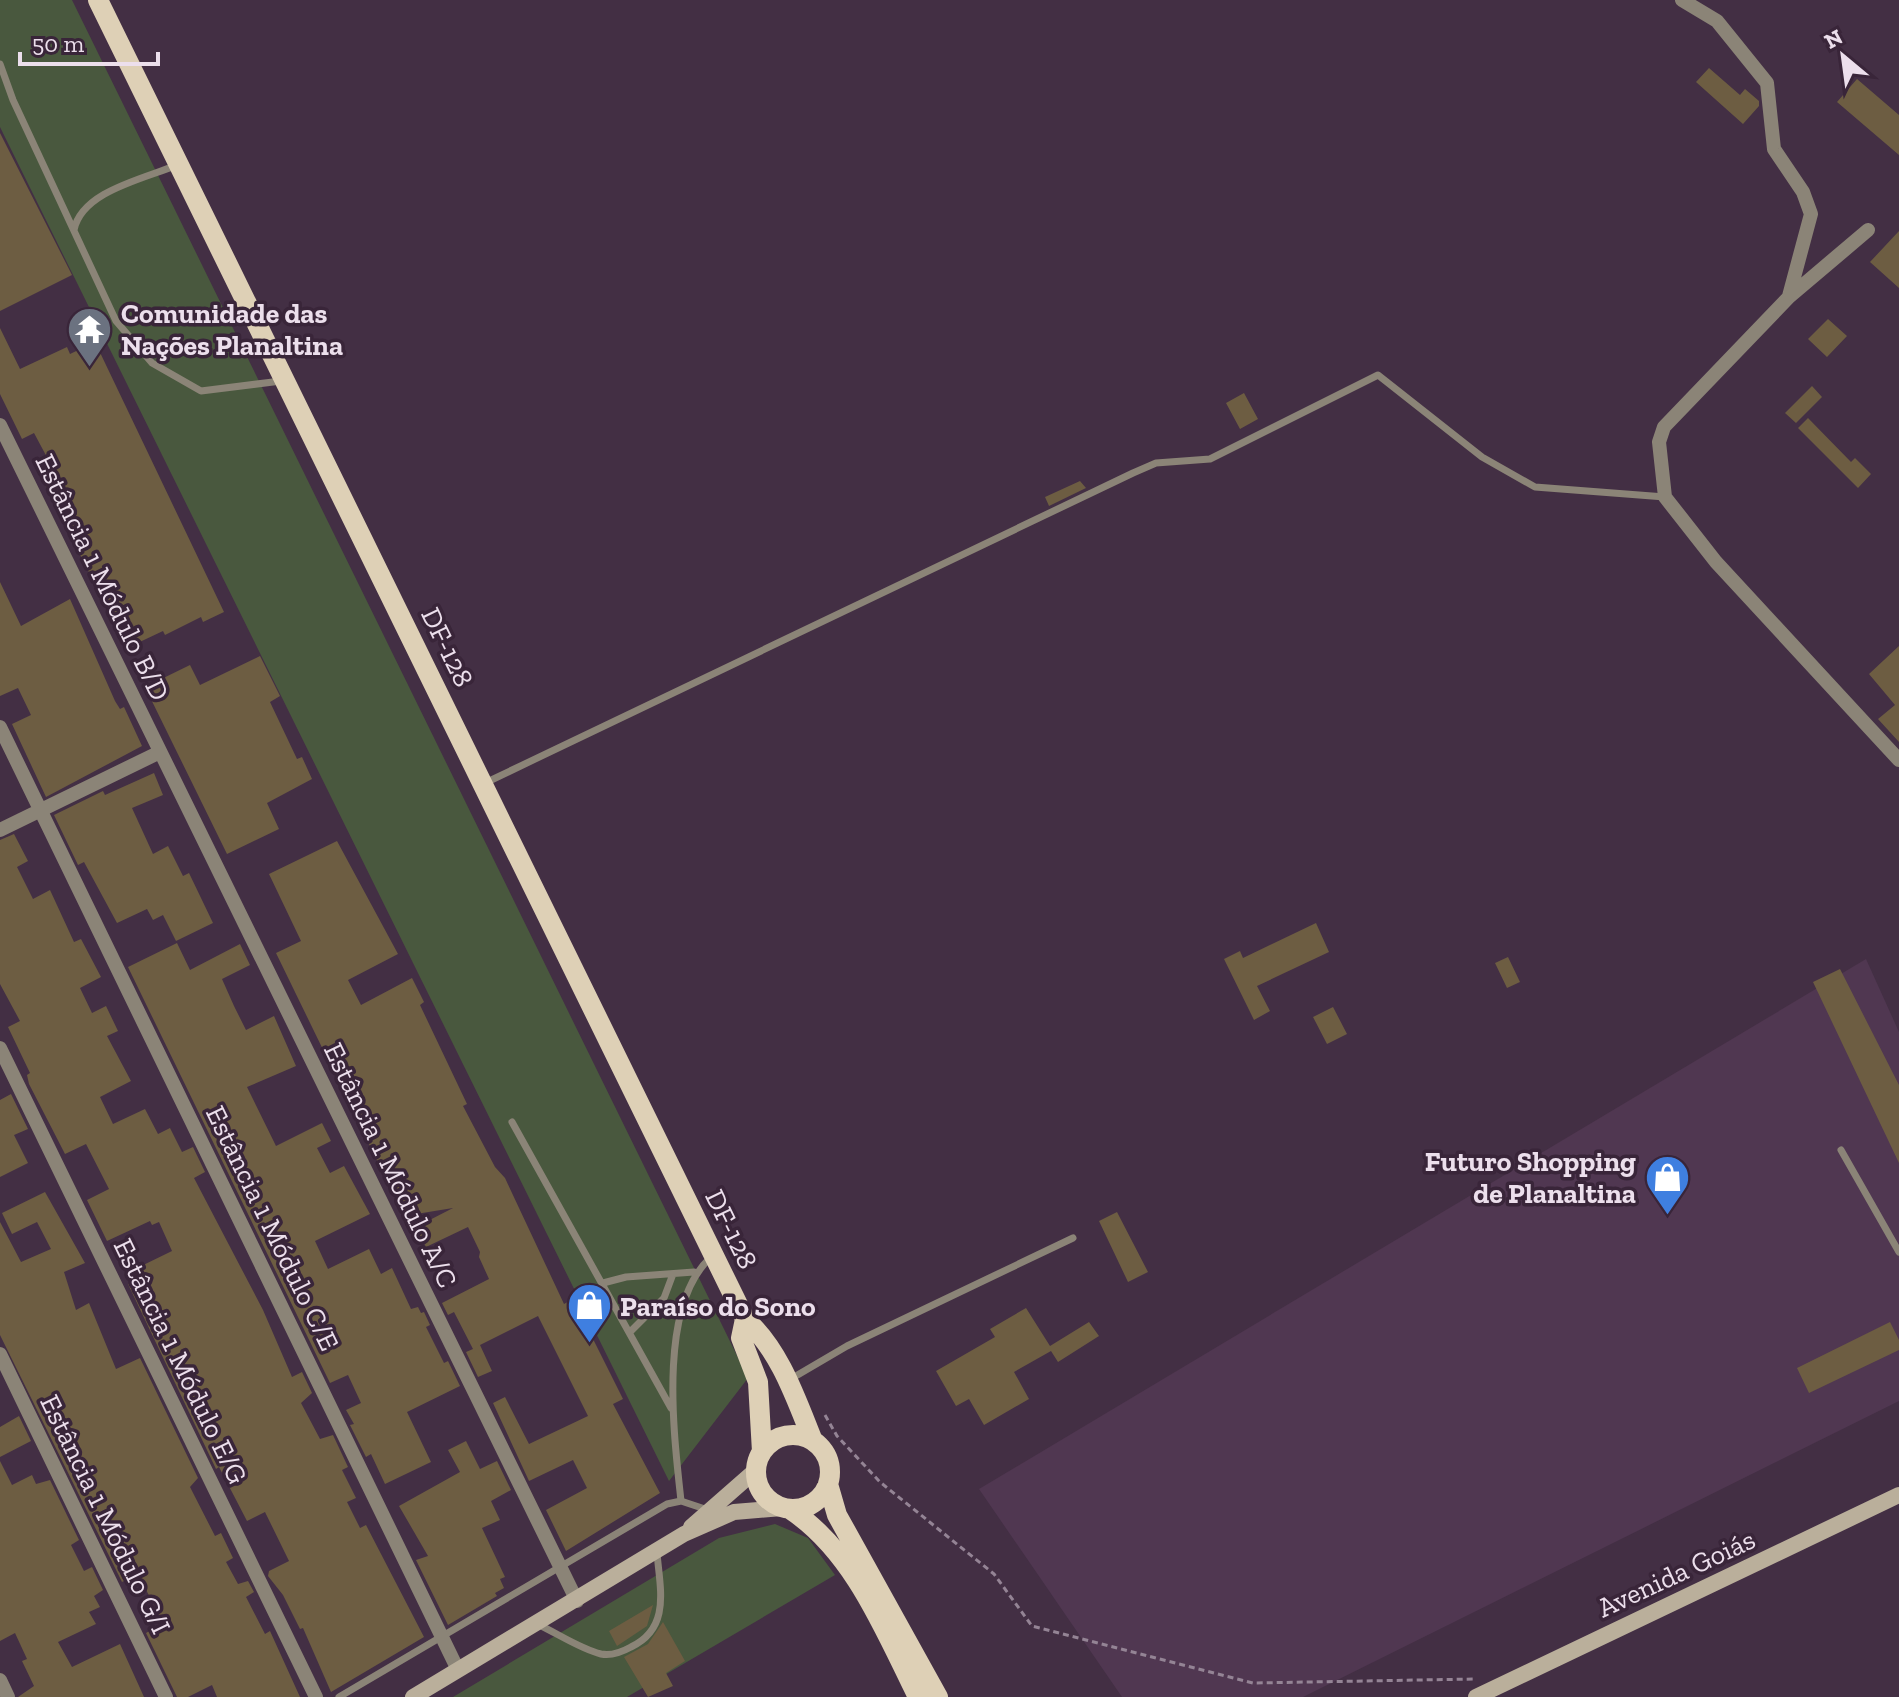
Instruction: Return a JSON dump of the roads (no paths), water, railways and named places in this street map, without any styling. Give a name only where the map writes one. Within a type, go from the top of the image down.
[{"type":"main road","name":"DF-128","points":[[98,0],[745,1319],[759,1331],[788,1381],[813,1441],[830,1464],[828,1484],[837,1515],[938,1697]]},
{"type":"main road","name":"DF-128","points":[[745,1319],[741,1338],[758,1382],[759,1461],[765,1497],[826,1539],[858,1582],[918,1697]]},
{"type":"main road","points":[[759,1461],[785,1436],[813,1441]]},
{"type":"main road","points":[[786,1509],[818,1500],[828,1484]]},
{"type":"street","points":[[1682,0],[1717,21],[1767,83],[1774,149],[1803,192],[1811,214],[1789,297]]},
{"type":"street","points":[[1868,230],[1789,297],[1664,427],[1659,442],[1665,497],[1716,562],[1899,760]]},
{"type":"street","name":"Estância 1 Módulo B/D","points":[[0,425],[158,753]]},
{"type":"street","name":"Estância 1 Módulo C/E","points":[[0,727],[458,1670]]},
{"type":"street","points":[[0,830],[158,753]]},
{"type":"street","name":"Estância 1 Módulo A/C","points":[[158,753],[577,1601]]},
{"type":"street","name":"Estância 1 Módulo E/G","points":[[0,1048],[316,1697]]},
{"type":"street","name":"Estância 1 Módulo G/I","points":[[0,1354],[166,1697]]},
{"type":"street","points":[[684,1534],[759,1461]]},
{"type":"street","name":"Avenida Goiás","points":[[1476,1697],[1899,1495]]},
{"type":"street","points":[[413,1697],[684,1534],[734,1512],[786,1509]]},
{"type":"street","points":[[0,1680],[8,1697]]},
{"type":"lane","points":[[0,64],[13,100],[116,321],[152,363],[201,391],[287,381]]},
{"type":"lane","points":[[74,232],[77,214],[91,201],[180,163]]},
{"type":"lane","points":[[483,784],[1133,473],[1156,463],[1210,459],[1378,375],[1482,457],[1535,487],[1665,497]]},
{"type":"lane","points":[[512,1122],[671,1408]]},
{"type":"lane","points":[[1841,1150],[1899,1252]]},
{"type":"lane","points":[[788,1381],[847,1346],[1073,1238]]},
{"type":"lane","points":[[681,1501],[671,1408],[680,1325],[694,1272],[714,1255]]},
{"type":"lane","points":[[603,1283],[626,1277],[694,1272]]},
{"type":"lane","points":[[630,1332],[664,1298],[673,1274]]},
{"type":"lane","points":[[339,1697],[667,1504],[681,1501],[708,1510]]},
{"type":"lane","points":[[537,1624],[601,1654],[618,1654],[637,1644],[658,1626],[662,1608],[657,1550]]},
{"type":"place","name":"Comunidade das Nações Planaltina","points":[[90,368]]},
{"type":"place","name":"Futuro Shopping de Planaltina","points":[[1667,1216]]},
{"type":"place","name":"Paraíso do Sono","points":[[589,1345]]}]
